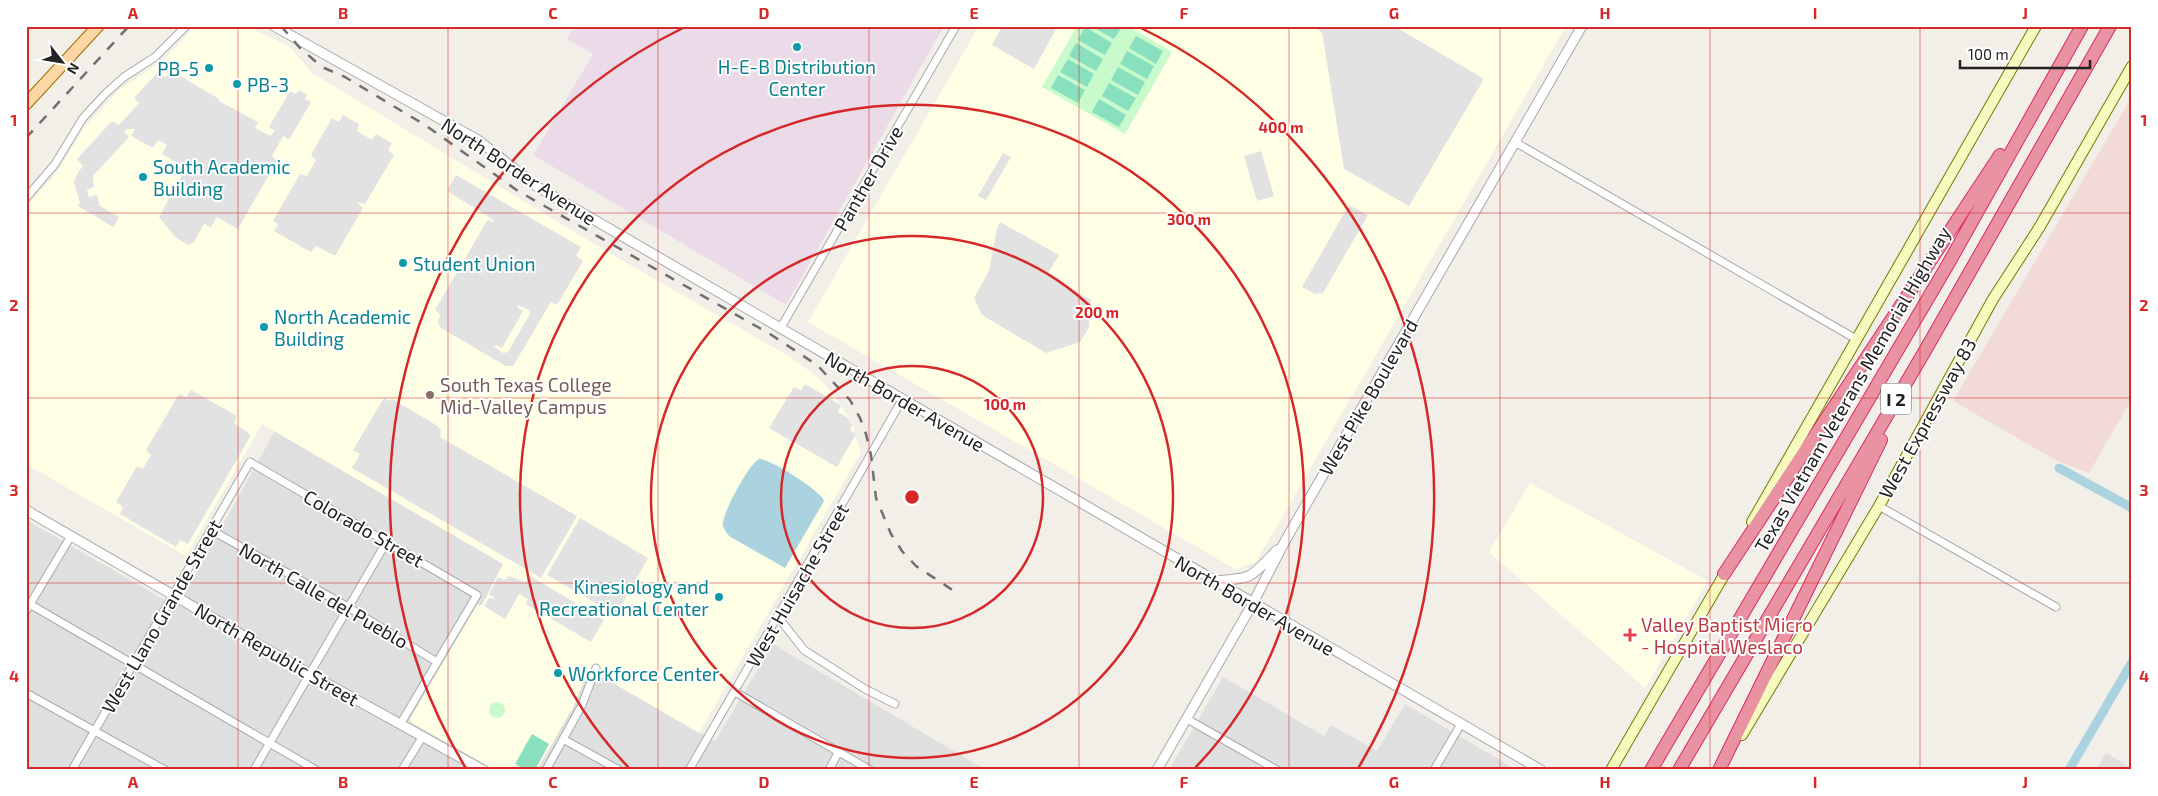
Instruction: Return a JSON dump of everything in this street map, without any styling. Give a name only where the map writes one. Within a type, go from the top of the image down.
[{"type":"highway","name":"Texas Vietnam Veterans Memorial Highway","points":[[1651,770],[1947,266],[2082,26]]},
{"type":"highway","name":"I 2","points":[[1678,770],[1926,349],[2110,26]]},
{"type":"highway","points":[[1724,574],[1934,258],[2065,55]]},
{"type":"highway","points":[[1720,770],[1926,349]]},
{"type":"main road","points":[[26,104],[98,26]]},
{"type":"main road","points":[[1611,770],[1724,574],[1777,475],[2036,26]]},
{"type":"main road","name":"West Expressway 83","points":[[1720,770],[1879,506],[1992,299],[2039,228],[2132,66]]},
{"type":"street","points":[[26,198],[55,164],[83,118],[105,94],[124,76],[159,54],[186,26]]},
{"type":"street","name":"North Border Avenue","points":[[274,26],[478,140],[536,186],[1212,581],[1541,770]]},
{"type":"street","name":"Panther Drive","points":[[780,329],[956,26]]},
{"type":"street","name":"West Pike Boulevard","points":[[1158,770],[1253,603],[1285,541],[1582,26]]},
{"type":"street","points":[[1515,142],[1856,339]]},
{"type":"street","name":"West Huisache Street","points":[[689,770],[736,692],[902,400]]},
{"type":"street","name":"West Llano Grande Street","points":[[72,770],[250,462]]},
{"type":"street","name":"Colorado Street","points":[[250,462],[477,595],[437,662]]},
{"type":"street","points":[[1879,506],[2056,607]]},
{"type":"street","name":"North Republic Street","points":[[26,510],[308,673],[483,770]]},
{"type":"street","name":"North Calle del Pueblo","points":[[211,530],[348,607],[437,662]]},
{"type":"street","points":[[71,536],[28,605],[316,770]]},
{"type":"street","points":[[254,770],[308,673],[387,541]]},
{"type":"street","points":[[1212,581],[1249,578],[1259,570],[1285,541]]},
{"type":"street","points":[[778,617],[804,650],[865,689],[894,704]]},
{"type":"street","points":[[401,723],[437,662]]},
{"type":"street","points":[[546,770],[582,705],[596,668]]},
{"type":"street","points":[[736,692],[870,770]]},
{"type":"street","points":[[26,693],[165,770]]},
{"type":"street","points":[[1187,719],[1277,770]]},
{"type":"street","points":[[1434,770],[1461,724]]},
{"type":"street","points":[[402,770],[423,736]]},
{"type":"street","points":[[563,739],[619,770]]},
{"type":"street","points":[[829,770],[839,751]]},
{"type":"shaded area","name":"South Texas College Mid-Valley Campus","points":[[195,26],[246,26],[289,46],[312,73],[599,247],[790,357],[819,378],[837,399],[851,421],[861,452],[699,733],[589,669],[573,707],[537,770],[495,770],[411,722],[410,719],[477,605],[482,605],[503,564],[262,424],[186,556],[26,464],[26,207],[58,171],[83,129],[119,90],[166,58]]},
{"type":"shaded area","points":[[575,26],[944,26],[786,305],[533,155],[593,54],[567,39]]},
{"type":"shaded area","points":[[979,26],[1566,26],[1256,562],[1235,569],[808,322]]},
{"type":"shaded area","points":[[1002,26],[1058,26],[1034,69],[992,45]]},
{"type":"shaded area","points":[[1311,26],[1352,26],[1356,28],[1357,26],[1394,26],[1484,79],[1409,206],[1344,169],[1322,32]]},
{"type":"shaded area","points":[[172,71],[219,99],[219,101],[258,122],[255,128],[270,136],[275,131],[269,127],[290,91],[296,94],[299,90],[307,95],[305,99],[311,102],[289,140],[284,136],[282,138],[272,156],[277,161],[238,229],[217,217],[211,227],[204,224],[193,243],[188,245],[175,237],[159,217],[186,168],[193,172],[193,165],[189,160],[185,167],[162,154],[167,145],[158,140],[153,148],[131,136],[135,129],[127,129],[124,132],[129,137],[93,176],[94,187],[87,190],[89,197],[97,195],[100,206],[119,217],[113,227],[78,206],[80,202],[74,183],[77,174],[83,166],[77,159],[112,121],[119,125],[139,103],[134,98],[158,72],[165,77]]},
{"type":"shaded area","points":[[2132,96],[2132,399],[2089,473],[2057,461],[1953,401]]},
{"type":"shaded area","points":[[343,115],[359,124],[357,131],[372,140],[376,134],[392,143],[388,150],[394,155],[365,204],[357,202],[363,208],[335,256],[316,246],[311,252],[274,231],[278,224],[273,221],[300,174],[307,176],[316,160],[311,155],[332,118],[339,122]]},
{"type":"shaded area","points":[[1261,151],[1274,196],[1257,201],[1244,156]]},
{"type":"shaded area","points":[[1003,153],[1011,157],[986,200],[978,196]]},
{"type":"shaded area","points":[[456,175],[581,247],[576,256],[583,261],[557,305],[551,302],[513,366],[506,366],[441,328],[438,323],[440,314],[435,310],[488,219],[492,222],[495,221],[447,191]],"holes":[[[518,305],[529,310],[530,314],[508,352],[503,353],[494,347],[496,345],[502,348],[523,311],[518,308]]]},
{"type":"shaded area","points":[[1349,205],[1368,215],[1323,293],[1315,294],[1302,287]]},
{"type":"shaded area","points":[[1000,222],[1059,255],[1047,275],[1091,300],[1089,328],[1080,342],[1046,353],[982,315],[974,298],[989,271],[997,228]]},
{"type":"shaded area","points":[[805,384],[841,405],[838,412],[848,418],[852,425],[850,430],[856,434],[837,467],[769,428],[794,387],[801,390]]},
{"type":"shaded area","points":[[191,390],[237,416],[234,423],[251,435],[188,544],[180,540],[176,547],[120,514],[123,507],[116,502],[137,466],[143,469],[151,455],[146,450],[179,394],[186,397]]},
{"type":"shaded area","points":[[384,398],[389,401],[392,399],[438,426],[441,431],[440,437],[577,516],[541,578],[352,468],[360,454],[353,450]]},
{"type":"shaded area","points":[[275,431],[504,564],[482,605],[411,722],[495,770],[26,770],[26,520],[177,607]]},
{"type":"shaded area","name":"Valley Baptist Micro - Hospital Weslaco","points":[[1530,483],[1708,581],[1645,688],[1489,552]]},
{"type":"shaded area","points":[[580,518],[648,558],[616,615],[547,575]]},
{"type":"shaded area","points":[[509,576],[525,582],[530,576],[604,620],[591,642],[526,604],[528,599],[519,594],[505,619],[484,606],[489,598],[495,599],[489,594],[498,577],[505,580]]},
{"type":"shaded area","points":[[773,644],[986,770],[537,770],[573,707],[589,668],[715,741]]},
{"type":"shaded area","points":[[1223,677],[1324,736],[1331,725],[1377,751],[1405,704],[1517,770],[1169,770]]},
{"type":"shaded area","points":[[2106,753],[2132,768],[2132,770],[2096,770]]},
{"type":"green space","points":[[1077,26],[1128,26],[1172,52],[1125,134],[1042,87]]},
{"type":"green space","points":[[1091,26],[1121,26],[1122,27],[1114,39]]},
{"type":"green space","points":[[1085,27],[1112,43],[1105,55],[1078,40]]},
{"type":"green space","points":[[1136,36],[1163,51],[1156,64],[1129,48]]},
{"type":"green space","points":[[1076,43],[1103,59],[1096,71],[1069,56]]},
{"type":"green space","points":[[1127,51],[1154,66],[1147,79],[1120,64]]},
{"type":"green space","points":[[1068,59],[1094,74],[1087,87],[1060,72]]},
{"type":"green space","points":[[1118,67],[1145,82],[1138,95],[1111,80]]},
{"type":"green space","points":[[1058,75],[1085,90],[1078,103],[1051,88]]},
{"type":"green space","points":[[1109,83],[1136,98],[1128,111],[1102,96]]},
{"type":"green space","points":[[1099,99],[1126,115],[1119,127],[1092,112]]},
{"type":"green space","points":[[497,702],[505,710],[497,718],[489,710]]},
{"type":"green space","points":[[532,734],[549,744],[535,770],[526,770],[515,764]]},
{"type":"water","points":[[759,459],[765,460],[794,476],[814,490],[824,501],[785,568],[729,536],[723,527],[723,521],[730,502],[749,470]]},
{"type":"waterway","points":[[2059,468],[2132,508]]},
{"type":"waterway","points":[[2069,770],[2132,662]]},
{"type":"railway","points":[[26,138],[129,26]]},
{"type":"railway","points":[[281,26],[300,48],[322,67],[345,77],[425,125],[518,191],[770,334],[817,365],[850,400],[860,418],[871,455],[876,498],[891,534],[902,551],[916,566],[960,595]]},
{"type":"place","name":"H-E-B Distribution Center","points":[[797,47]]},
{"type":"place","name":"PB-5","points":[[209,68]]},
{"type":"place","name":"PB-3","points":[[237,84]]},
{"type":"place","name":"South Academic Building","points":[[143,177]]},
{"type":"place","name":"Student Union","points":[[403,263]]},
{"type":"place","name":"North Academic Building","points":[[264,327]]},
{"type":"place","name":"South Texas College Mid-Valley Campus","points":[[430,395]]},
{"type":"place","name":"Kinesiology and Recreational Center","points":[[719,597]]},
{"type":"place","name":"Valley Baptist Micro - Hospital Weslaco","points":[[1630,635]]},
{"type":"place","name":"Workforce Center","points":[[558,673]]}]
